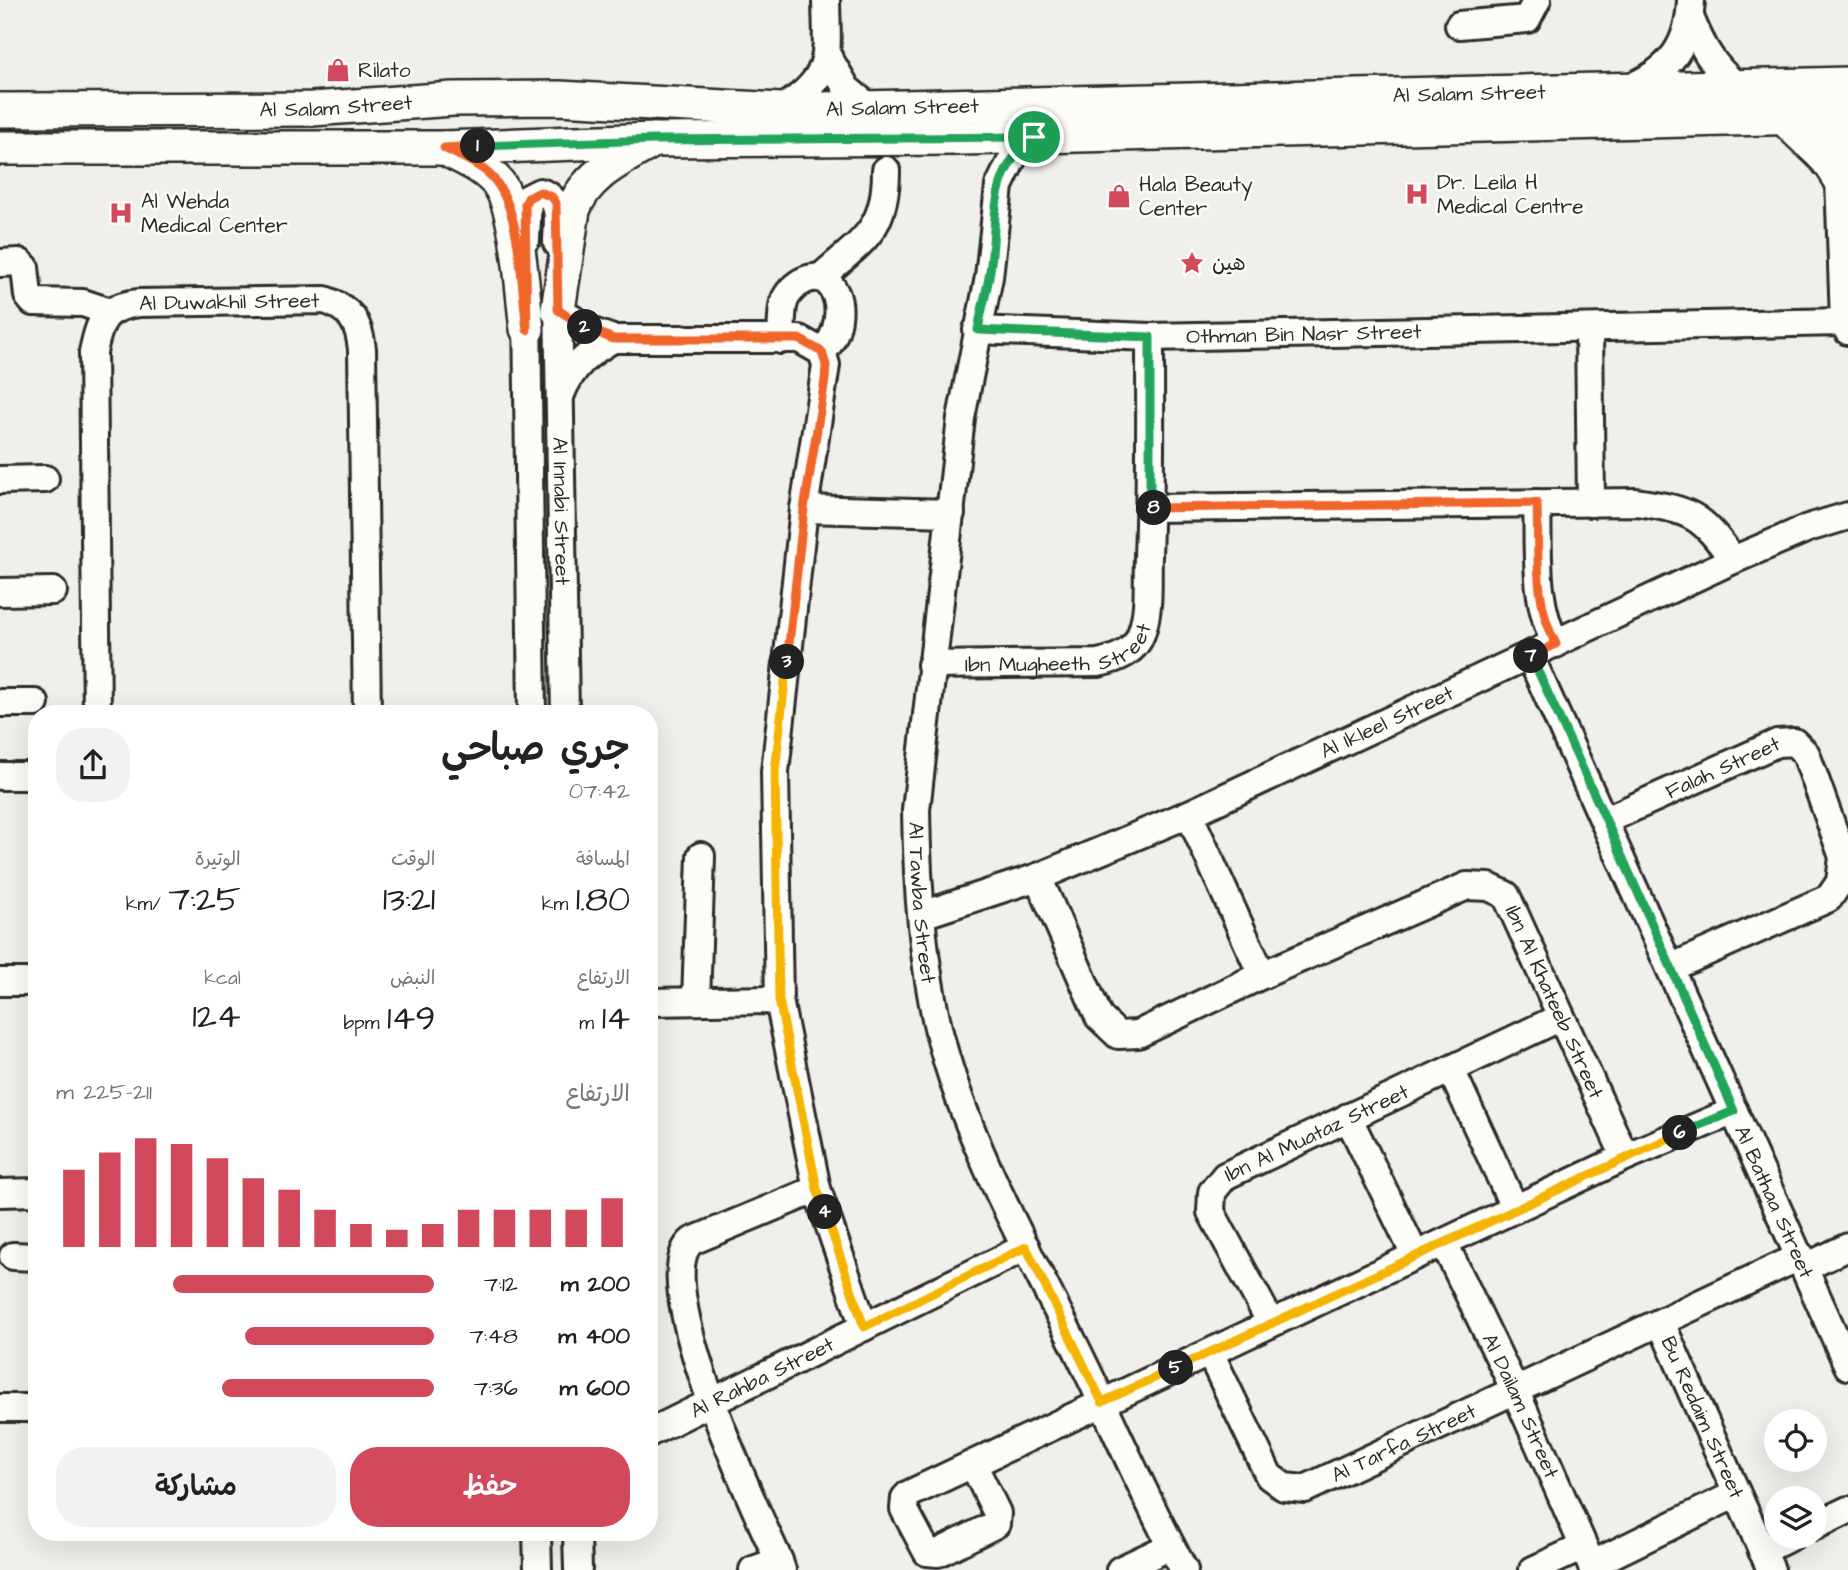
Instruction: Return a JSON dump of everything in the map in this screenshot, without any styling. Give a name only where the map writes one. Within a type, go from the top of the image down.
[{"type":"main road","name":"Al Salam Street","points":[[0,110],[312,109],[506,98],[612,99],[781,110],[1738,87],[1843,99]]},
{"type":"main road","name":"Al Salam Street","points":[[0,148],[444,148],[655,140],[1034,137],[1785,118],[1843,99]]},
{"type":"main road","points":[[0,119],[35,111]]},
{"type":"main road","points":[[1785,118],[1825,155],[1839,177]]},
{"type":"main road","points":[[558,310],[578,196],[596,176],[655,140]]},
{"type":"main road","points":[[444,148],[488,173],[505,194],[514,232],[527,330]]},
{"type":"street","points":[[781,110],[816,82],[827,55],[826,0]]},
{"type":"street","points":[[1459,25],[1527,19],[1537,0]]},
{"type":"street","points":[[1690,9],[1702,48],[1718,71],[1738,87]]},
{"type":"street","points":[[1626,90],[1659,75],[1679,49],[1690,9]]},
{"type":"street","points":[[827,55],[847,89],[870,108]]},
{"type":"street","points":[[1843,99],[1839,177],[1846,326]]},
{"type":"street","name":"Al Tawba Street","points":[[999,186],[1014,155],[1034,137]]},
{"type":"street","name":"Al Tawba Street","points":[[961,138],[987,155],[998,175],[999,186],[989,277],[961,418],[916,810],[916,871],[930,982],[948,1064],[988,1167],[1184,1570]]},
{"type":"street","points":[[781,340],[784,302],[791,288],[803,280],[820,278],[875,226],[884,208],[886,170]]},
{"type":"street","name":"Al Innabi Street","points":[[533,705],[525,204],[528,198],[540,192],[552,197],[556,203],[565,705]]},
{"type":"street","points":[[0,263],[19,262],[25,267],[28,296],[33,302],[83,303],[110,312]]},
{"type":"street","points":[[820,278],[830,284],[837,298],[838,315],[836,334],[822,352]]},
{"type":"street","name":"Al Duwakhil Street","points":[[97,705],[93,352],[104,316],[121,305],[139,303],[325,300],[342,306],[354,317],[362,349],[367,705]]},
{"type":"street","points":[[558,310],[593,332],[613,339],[799,339],[822,352],[826,365],[804,509],[775,772],[779,1000],[817,1189],[864,1327]]},
{"type":"street","name":"Othman Bin Nasr Street","points":[[978,330],[1150,337],[1846,326]]},
{"type":"street","points":[[1589,328],[1591,503]]},
{"type":"street","name":"Ibn Mugheeth Street","points":[[931,664],[1098,663],[1119,658],[1133,648],[1142,632],[1150,508],[1150,337]]},
{"type":"street","points":[[560,396],[578,363],[590,352],[613,339]]},
{"type":"street","points":[[0,480],[45,479]]},
{"type":"street","points":[[1150,508],[1636,502],[1680,509],[1709,525],[1733,560]]},
{"type":"street","points":[[1537,503],[1540,597],[1545,621],[1556,644]]},
{"type":"street","points":[[804,509],[951,513]]},
{"type":"street","name":"Al Ikleel Street","points":[[922,915],[1038,877],[1189,814],[1733,560],[1848,516]]},
{"type":"street","points":[[0,592],[53,591]]},
{"type":"street","name":"Al Bathaa Street","points":[[1530,656],[1606,820],[1848,1366]]},
{"type":"street","points":[[0,703],[35,702]]},
{"type":"street","name":"Falah Street","points":[[1606,820],[1777,743],[1794,742],[1806,754],[1843,857],[1840,881],[1829,898],[1670,968]]},
{"type":"street","points":[[0,776],[28,776]]},
{"type":"street","points":[[1189,814],[1262,975]]},
{"type":"street","points":[[696,1002],[701,856]]},
{"type":"street","name":"Ibn Al Khateeb Street","points":[[1038,877],[1099,1017],[1118,1035],[1139,1034],[1262,975],[1467,886],[1489,887],[1506,895],[1559,1018],[1625,1157]]},
{"type":"street","points":[[0,982],[28,982]]},
{"type":"street","points":[[658,1002],[779,1000]]},
{"type":"street","name":"Ibn Al Muataz Street","points":[[1271,1324],[1211,1212],[1212,1192],[1225,1177],[1559,1018]]},
{"type":"street","points":[[1451,1070],[1515,1209]]},
{"type":"street","points":[[973,1464],[1625,1157],[1734,1111]]},
{"type":"street","points":[[1348,1117],[1415,1255]]},
{"type":"street","points":[[753,1570],[781,1565],[709,1403],[684,1306],[681,1259],[684,1248],[692,1241],[817,1189]]},
{"type":"street","points":[[0,1193],[28,1192]]},
{"type":"street","name":"Al Dailam Street","points":[[1444,1243],[1514,1390],[1590,1561]]},
{"type":"street","name":"Al Rahba Street","points":[[658,1428],[1026,1247]]},
{"type":"street","name":"Al Tarfa Street","points":[[1210,1353],[1269,1476],[1284,1487],[1305,1489],[1661,1323],[1803,1261],[1848,1247]]},
{"type":"street","name":"Bu Redaim Street","points":[[1661,1323],[1767,1560]]},
{"type":"street","points":[[0,1408],[28,1408]]},
{"type":"street","points":[[1533,1570],[1590,1561],[1736,1494]]},
{"type":"street","points":[[1827,1520],[1848,1510]]},
{"type":"street","points":[[537,1541],[538,1570]]},
{"type":"street","points":[[577,1541],[578,1570]]},
{"type":"street","points":[[1120,1570],[1171,1546]]},
{"type":"place","name":"Rilato","points":[[338,70]]},
{"type":"place","name":"Dr. Leila H Medical Centre","points":[[1417,194]]},
{"type":"place","name":"Hala Beauty Center","points":[[1119,196]]},
{"type":"place","name":"Al Wehda Medical Center","points":[[121,213]]},
{"type":"place","name":"هين","points":[[1192,263]]},
{"type":"route","points":[[1034,137],[1014,155],[1002,175],[989,277],[983,295],[978,330],[1150,337],[1150,508],[1537,503],[1540,597],[1545,621],[1556,644],[1530,656],[1606,820],[1734,1111],[1625,1157],[1102,1402],[1026,1247],[864,1327],[817,1189],[779,1000],[775,772],[804,509],[825,380],[826,365],[822,352],[811,343],[799,339],[613,339],[593,332],[558,310],[556,203],[552,197],[540,192],[528,198],[525,204],[527,330],[514,232],[505,194],[488,173],[444,148],[655,140],[1034,137]]}]
